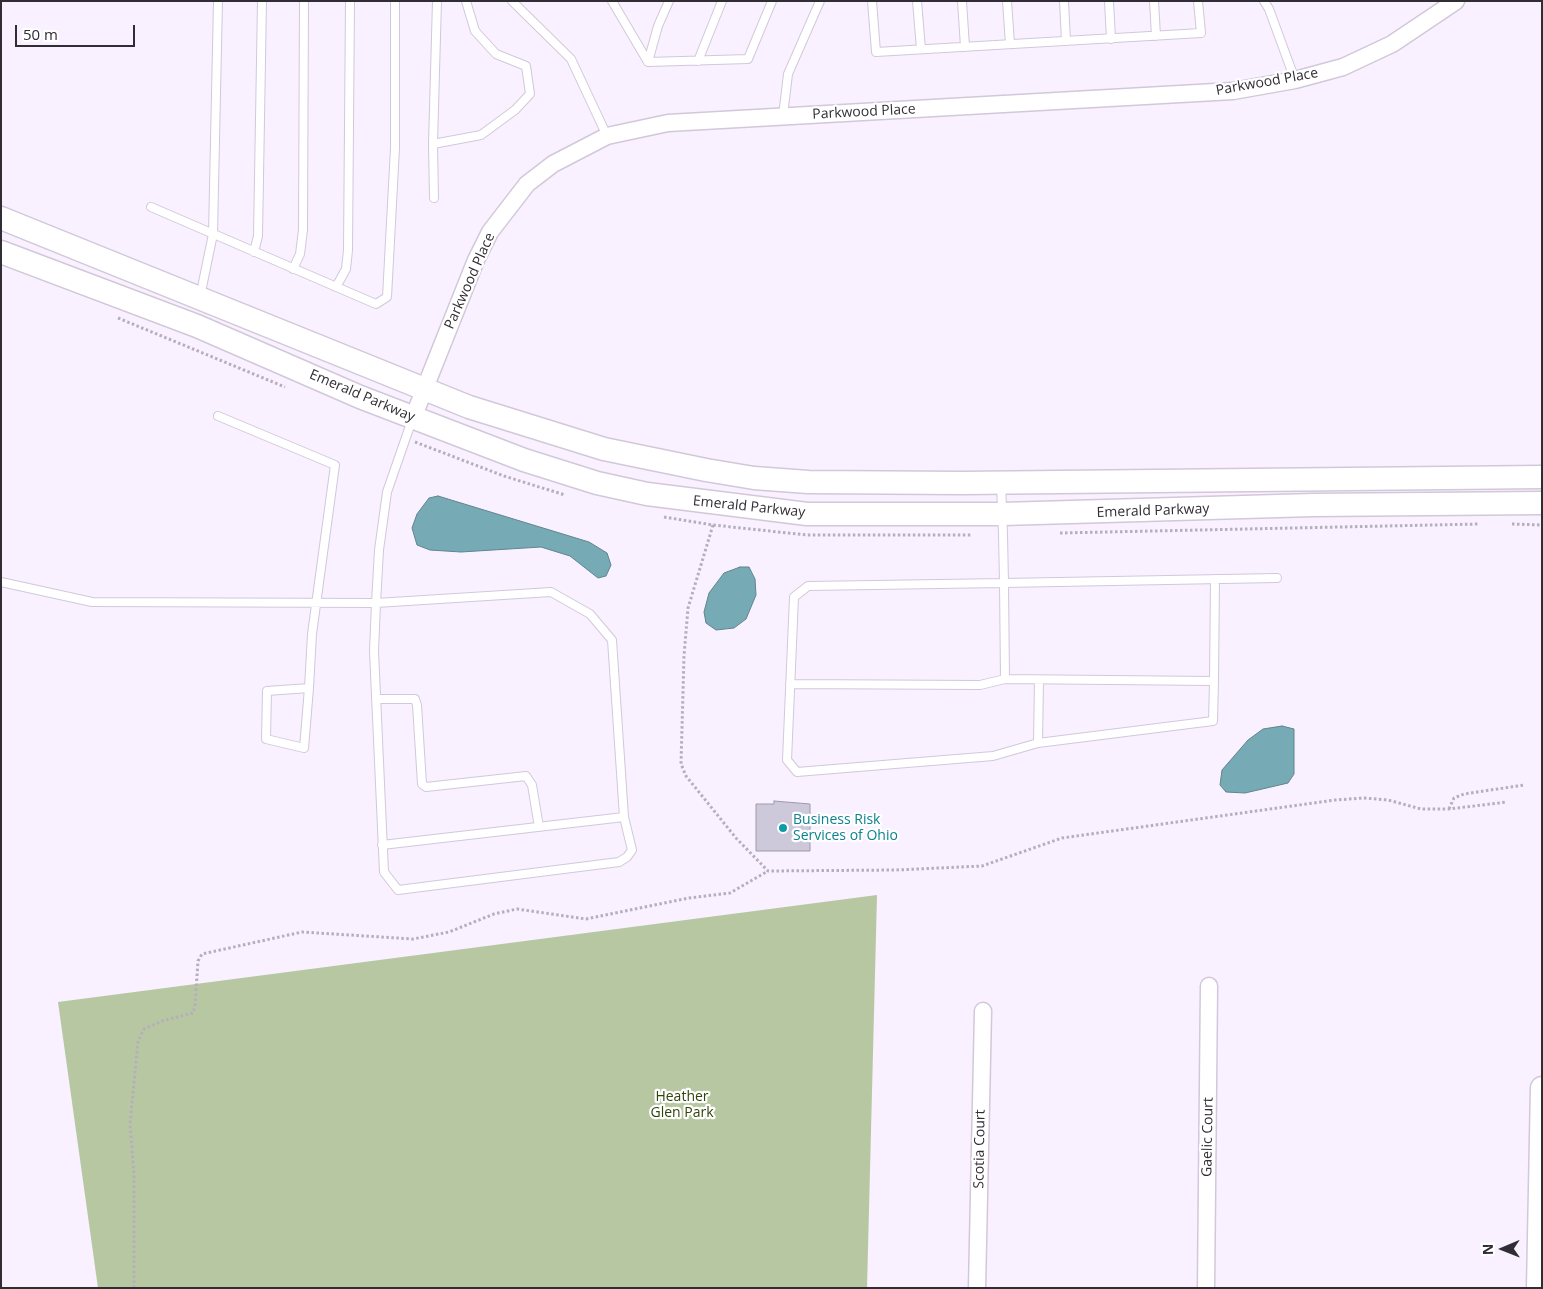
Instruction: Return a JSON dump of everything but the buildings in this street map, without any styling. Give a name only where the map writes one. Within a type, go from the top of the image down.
[{"type":"main road","name":"Emerald Parkway","points":[[1,218],[469,407],[604,449],[706,470],[754,478],[808,482],[1001,483],[1542,477]]},
{"type":"main road","name":"Emerald Parkway","points":[[1,252],[197,326],[413,418],[524,460],[597,483],[655,496],[807,514],[1002,514],[1313,506],[1542,503]]},
{"type":"main road","points":[[1538,1288],[1542,1088]]},
{"type":"street","name":"Parkwood Place","points":[[413,418],[476,260],[490,232],[527,184],[553,164],[607,136],[668,123],[1233,91],[1295,80],[1343,67],[1392,44],[1456,1]]},
{"type":"street","name":"Gaelic Court","points":[[1206,1288],[1209,986]]},
{"type":"street","name":"Scotia Court","points":[[977,1288],[983,1011]]},
{"type":"lane","points":[[200,299],[213,234],[218,1]]},
{"type":"lane","points":[[254,252],[258,236],[262,1]]},
{"type":"lane","points":[[293,269],[300,254],[303,230],[304,1]]},
{"type":"lane","points":[[336,287],[346,269],[348,250],[350,1]]},
{"type":"lane","points":[[151,206],[376,304],[387,297],[395,148],[395,1]]},
{"type":"lane","points":[[434,198],[433,144],[437,1]]},
{"type":"lane","points":[[433,144],[481,135],[515,110],[530,94],[526,66],[496,54],[475,31],[466,1]]},
{"type":"lane","points":[[512,1],[571,59],[607,136]]},
{"type":"lane","points":[[648,62],[658,26],[669,1]]},
{"type":"lane","points":[[698,61],[722,1]]},
{"type":"lane","points":[[648,62],[748,59],[772,1]]},
{"type":"lane","points":[[783,116],[788,74],[820,1]]},
{"type":"lane","points":[[872,1],[876,52],[1201,34],[1198,1]]},
{"type":"lane","points":[[917,1],[920,49]]},
{"type":"lane","points":[[962,1],[965,47]]},
{"type":"lane","points":[[1008,1],[1010,44]]},
{"type":"lane","points":[[1064,1],[1066,41]]},
{"type":"lane","points":[[1109,1],[1111,38]]},
{"type":"lane","points":[[1154,1],[1156,36]]},
{"type":"lane","points":[[1264,1],[1295,80]]},
{"type":"lane","points":[[614,2],[648,62]]},
{"type":"lane","points":[[218,416],[335,465],[329,496],[318,602],[312,634],[309,688],[304,748],[266,739],[267,691],[309,688]]},
{"type":"lane","points":[[1,582],[92,602],[376,603],[551,592],[590,614],[612,640],[624,817],[632,850],[627,857],[619,862],[398,890],[384,872],[374,651],[376,603],[379,550],[387,492],[413,418]]},
{"type":"lane","points":[[1001,483],[1004,679]]},
{"type":"lane","points":[[1215,579],[1213,721],[1038,743],[993,756],[797,772],[787,760],[794,596],[808,586],[1004,583],[1215,579],[1276,578]]},
{"type":"lane","points":[[790,684],[980,685],[1004,679],[1214,681]]},
{"type":"lane","points":[[1038,680],[1038,743]]},
{"type":"lane","points":[[377,699],[415,699],[417,705],[422,784],[426,787],[526,776],[532,785],[539,827]]},
{"type":"lane","points":[[382,846],[624,817]]},
{"type":"path","points":[[713,525],[688,608],[684,656],[681,764],[686,776],[736,838],[768,871]]},
{"type":"path","points":[[1524,525],[1542,526]]},
{"type":"path","points":[[1449,809],[1454,798],[1464,794],[1524,786]]},
{"type":"path","points":[[134,1288],[134,1174],[130,1124],[138,1042],[144,1030],[162,1020],[193,1013],[198,961],[202,954],[302,932],[413,940],[449,932],[494,914],[517,910],[586,919],[689,898],[730,893],[768,871],[896,870],[982,866],[1062,838],[1335,800],[1364,798],[1388,800],[1421,809],[1449,809],[1507,802]]},
{"type":"green space","name":"Heather Glen Park","points":[[877,895],[867,1288],[98,1288],[58,1002]]},
{"type":"water","points":[[438,496],[589,542],[607,553],[611,565],[606,576],[598,578],[570,556],[541,547],[461,552],[430,550],[417,545],[412,528],[417,514],[429,498]]},
{"type":"water","points":[[740,567],[749,567],[755,579],[756,595],[746,619],[734,628],[716,630],[706,623],[704,612],[709,593],[724,573]]},
{"type":"water","points":[[1282,726],[1294,729],[1294,774],[1288,783],[1245,793],[1226,792],[1220,785],[1222,770],[1248,740],[1263,729]]},
{"type":"place","name":"Business Risk Services of Ohio","points":[[783,828]]}]
